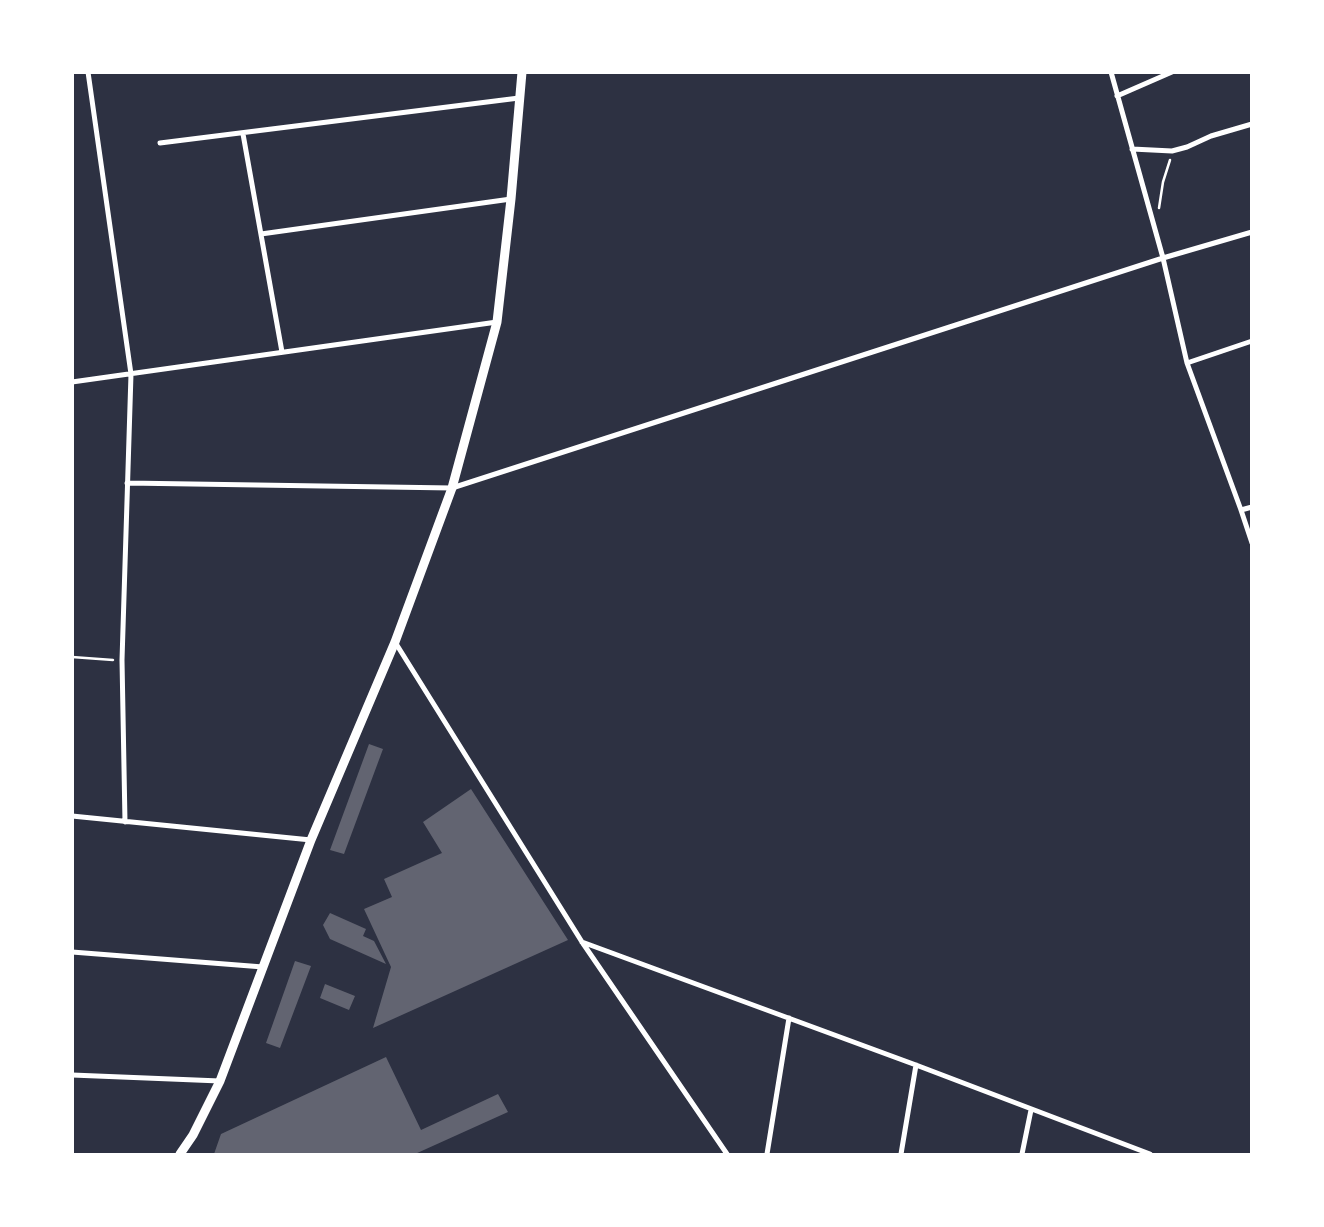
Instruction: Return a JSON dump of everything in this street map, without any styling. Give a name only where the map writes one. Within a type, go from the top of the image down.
[{"type":"street","points":[[88,72],[131,374],[122,660],[125,822]]},
{"type":"street","points":[[180,1154],[193,1135],[220,1081],[312,840],[395,642],[452,488],[497,322],[511,199],[522,72]]},
{"type":"street","points":[[1111,72],[1163,258],[1187,362],[1252,543]]},
{"type":"street","points":[[1117,96],[1172,72]]},
{"type":"street","points":[[160,143],[519,98]]},
{"type":"street","points":[[1132,149],[1172,151],[1187,147],[1211,136],[1252,124]]},
{"type":"street","points":[[243,134],[282,352]]},
{"type":"street","points":[[261,234],[511,199]]},
{"type":"street","points":[[127,484],[452,488],[1163,258],[1252,232]]},
{"type":"street","points":[[72,382],[497,322]]},
{"type":"street","points":[[1187,362],[1252,341]]},
{"type":"street","points":[[1241,510],[1252,507]]},
{"type":"street","points":[[395,642],[582,942],[727,1154]]},
{"type":"street","points":[[72,816],[312,840]]},
{"type":"street","points":[[582,942],[916,1065],[1139,1153],[1150,1154]]},
{"type":"street","points":[[72,952],[263,967]]},
{"type":"street","points":[[767,1154],[789,1018]]},
{"type":"street","points":[[901,1154],[916,1065]]},
{"type":"street","points":[[72,1075],[220,1081]]},
{"type":"street","points":[[1022,1154],[1031,1110]]},
{"type":"path","points":[[1159,209],[1163,182],[1172,151]]},
{"type":"path","points":[[72,657],[122,660]]},
{"type":"building","points":[[369,744],[383,749],[344,854],[330,850]]},
{"type":"building","points":[[471,789],[568,940],[373,1028],[391,967],[364,909],[392,897],[384,879],[442,853],[423,822]]},
{"type":"building","points":[[330,913],[366,929],[363,936],[374,941],[386,964],[330,939],[323,925]]},
{"type":"building","points":[[295,961],[311,966],[280,1048],[266,1043]]},
{"type":"building","points":[[325,984],[355,996],[349,1010],[320,998]]},
{"type":"building","points":[[386,1057],[421,1130],[498,1094],[508,1112],[415,1154],[214,1154],[221,1134]]}]
